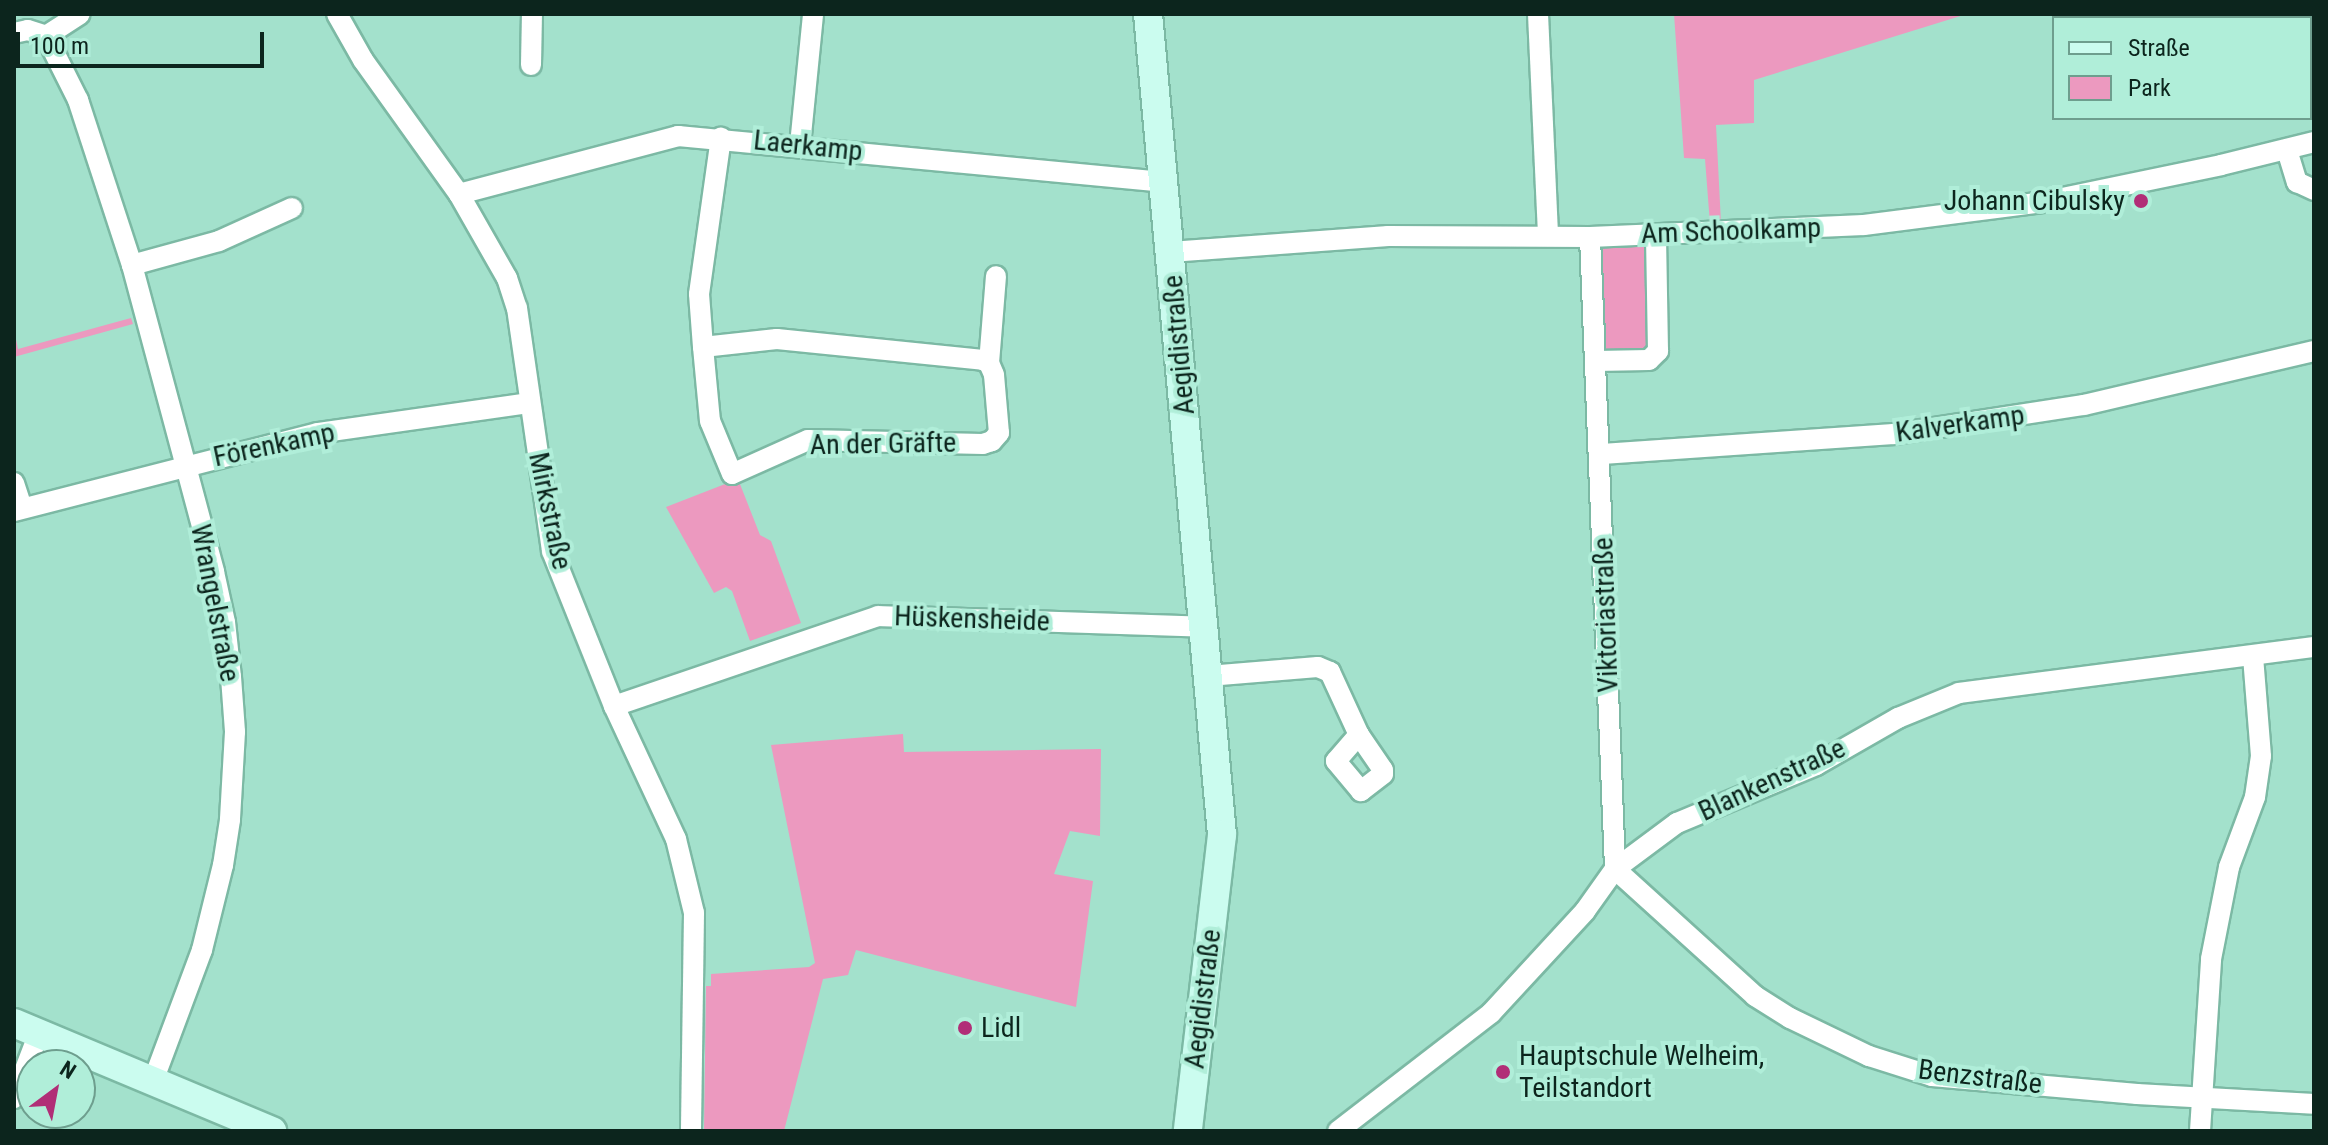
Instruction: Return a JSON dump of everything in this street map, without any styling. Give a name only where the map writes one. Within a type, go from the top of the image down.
[{"type":"street","points":[[14,33],[28,30],[46,36],[80,14]]},
{"type":"street","name":"Mirkstraße","points":[[337,14],[363,60],[459,194],[507,278],[517,308],[552,551],[614,706],[676,839],[694,913],[691,1131]]},
{"type":"street","points":[[531,65],[532,14]]},
{"type":"street","points":[[800,145],[813,14]]},
{"type":"street","name":"Aegidistraße","points":[[1148,14],[1222,835],[1188,1131]]},
{"type":"street","points":[[1538,14],[1548,235]]},
{"type":"street","name":"Wrangelstraße","points":[[46,36],[78,100],[132,265],[225,622],[235,732],[230,820],[202,950],[153,1081]]},
{"type":"street","name":"Laerkamp","points":[[459,194],[678,136],[800,145],[1163,182]]},
{"type":"street","name":"An der Gräfte","points":[[721,138],[699,294],[710,421],[732,474],[808,440],[988,443],[996,438],[1000,427],[994,375],[989,363],[996,276]]},
{"type":"street","name":"Am Schoolkamp","points":[[1170,252],[1388,236],[1590,237],[1864,225],[2043,202],[2314,142]]},
{"type":"street","points":[[2287,150],[2297,182],[2314,190]]},
{"type":"street","points":[[132,265],[219,241],[292,208]]},
{"type":"street","points":[[1596,361],[1649,360],[1658,351],[1656,235]]},
{"type":"street","name":"Viktoriastraße","points":[[1590,237],[1601,454],[1615,869]]},
{"type":"street","points":[[703,347],[777,339],[989,363]]},
{"type":"street","name":"Kalverkamp","points":[[1601,454],[1894,434],[2084,405],[2314,351]]},
{"type":"street","name":"Förenkamp","points":[[14,483],[18,510],[318,433],[529,403]]},
{"type":"street","name":"Hüskensheide","points":[[614,706],[878,616],[1202,627]]},
{"type":"street","name":"Blankenstraße","points":[[1338,1131],[1491,1013],[1585,911],[1615,869],[1677,823],[1816,765],[1898,718],[1959,693],[2314,647]]},
{"type":"street","points":[[2200,1131],[2211,959],[2229,867],[2255,797],[2261,756],[2261,726],[2253,657]]},
{"type":"street","points":[[1208,676],[1326,668],[1334,677],[1359,735]]},
{"type":"street","name":"Benzstraße","points":[[1615,869],[1755,996],[1790,1018],[1869,1056],[1932,1076],[2137,1094],[2314,1104]]},
{"type":"street","points":[[14,1098],[27,1028],[272,1131]]},
{"type":"green space","points":[[1674,14],[1967,14],[1754,80],[1754,123],[1716,125],[1721,223],[1710,224],[1705,159],[1684,158]]},
{"type":"green space","points":[[1641,245],[1648,250],[1650,350],[1608,353],[1603,346],[1600,253],[1604,246]]},
{"type":"green space","points":[[131,318],[133,324],[14,357],[14,330],[18,349]]},
{"type":"green space","points":[[738,479],[760,535],[771,541],[801,623],[750,641],[732,591],[726,587],[714,593],[666,507]]},
{"type":"green space","points":[[903,734],[904,752],[1101,749],[1100,836],[1070,831],[1054,874],[1093,881],[1076,1007],[856,950],[848,975],[823,979],[784,1131],[704,1131],[706,986],[711,986],[711,974],[809,967],[815,963],[771,745]]},
{"type":"place","name":"Johann Cibulsky","points":[[2141,201]]},
{"type":"place","name":"Lidl","points":[[965,1028]]},
{"type":"place","name":"Hauptschule Welheim, Teilstandort","points":[[1503,1072]]}]
